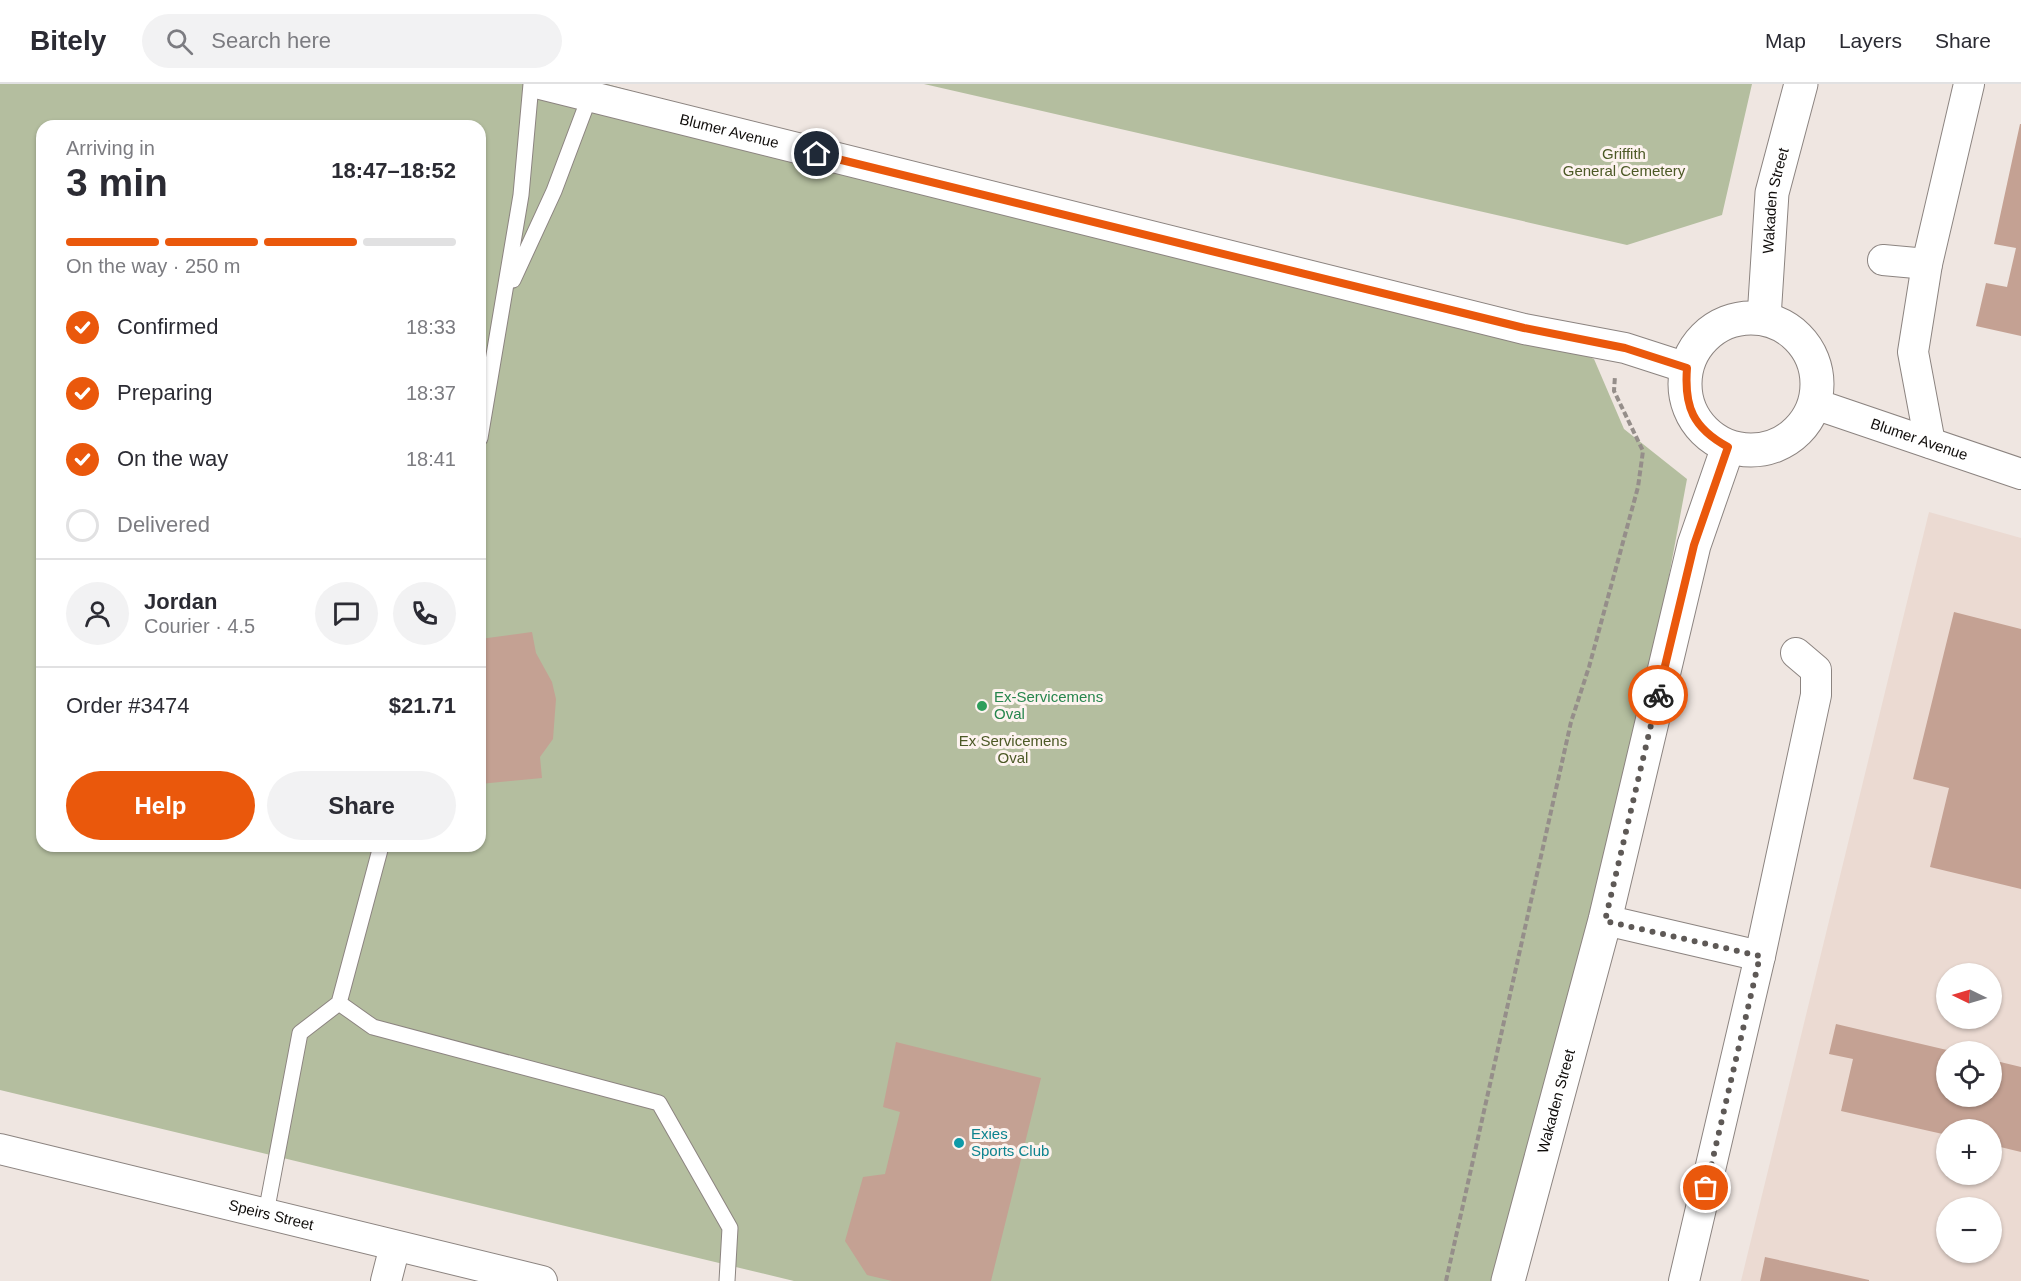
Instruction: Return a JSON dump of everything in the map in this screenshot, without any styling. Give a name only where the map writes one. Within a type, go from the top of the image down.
[{"type":"main road","name":"Wakaden Street","points":[[1764,318],[1772,193],[1801,84]]},
{"type":"main road","points":[[1743,318],[1764,318],[1783,325],[1799,337],[1810,352],[1817,371],[1815,404],[1805,424],[1789,439],[1772,448],[1750,451],[1728,447],[1712,438],[1699,426],[1689,408],[1685,392],[1687,368],[1694,349],[1707,334],[1722,324],[1743,318]]},
{"type":"main road","name":"Wakaden Street","points":[[1509,1281],[1605,921],[1694,545],[1728,447]]},
{"type":"street","name":"Blumer Avenue","points":[[540,84],[1524,328],[1625,348],[1687,368]]},
{"type":"street","points":[[1930,443],[1913,352],[1927,264],[1969,84]]},
{"type":"street","points":[[1883,260],[1927,264]]},
{"type":"street","name":"Blumer Avenue","points":[[1815,404],[2021,474]]},
{"type":"street","points":[[1684,1281],[1760,956],[1816,695],[1816,670],[1796,653]]},
{"type":"street","points":[[1605,921],[1760,956]]},
{"type":"street","name":"Speirs Street","points":[[0,1149],[542,1281]]},
{"type":"street","points":[[386,1281],[395,1246]]},
{"type":"lane","points":[[486,405],[521,195],[531,84]]},
{"type":"lane","points":[[506,296],[554,191],[589,98]]},
{"type":"lane","points":[[266,1214],[300,1033],[339,1003],[379,852]]},
{"type":"lane","points":[[339,1003],[373,1027],[659,1103],[730,1228],[726,1281]]},
{"type":"path","points":[[1446,1281],[1571,722],[1589,667],[1638,486],[1643,451],[1614,391],[1618,366]]},
{"type":"shaded area","points":[[1929,512],[2021,538],[2021,1281],[1741,1281]]},
{"type":"green space","name":"Ex Servicemens Oval","points":[[0,84],[607,84],[1445,318],[1524,329],[1594,359],[1624,429],[1687,479],[1605,920],[1510,1281],[794,1281],[0,1090]]},
{"type":"green space","name":"Griffith General Cemetery","points":[[924,84],[1752,84],[1722,215],[1627,245]]},
{"type":"building","points":[[2020,124],[2021,336],[1976,326],[1986,283],[2007,287],[2016,248],[1994,244]]},
{"type":"building","points":[[1954,612],[2021,629],[2021,889],[1930,867],[1949,788],[1913,779]]},
{"type":"building","points":[[532,632],[536,653],[552,682],[556,699],[553,739],[540,757],[542,778],[486,783],[486,638]]},
{"type":"building","points":[[1836,1024],[1936,1047],[1936,1107],[2002,1107],[2002,1062],[2021,1067],[2021,1152],[2002,1147],[2002,1119],[1936,1119],[1936,1133],[1841,1111],[1853,1059],[1829,1054]]},
{"type":"building","name":"Exies Sports Club","points":[[896,1042],[1041,1078],[991,1281],[892,1281],[867,1275],[845,1241],[863,1177],[885,1174],[900,1112],[883,1107]]},
{"type":"building","points":[[1765,1257],[1869,1280],[1869,1281],[1760,1281]]},
{"type":"way so far","points":[[1658,695],[1605,921],[1760,956],[1706,1188]]},
{"type":"place","name":"Ex-Servicemens Oval","points":[[982,706]]},
{"type":"place","name":"Exies Sports Club","points":[[959,1143]]},
{"type":"route","points":[[817,154],[1524,328],[1625,348],[1687,368],[1685,392],[1689,408],[1699,426],[1712,438],[1728,447],[1694,545],[1658,695]]}]
